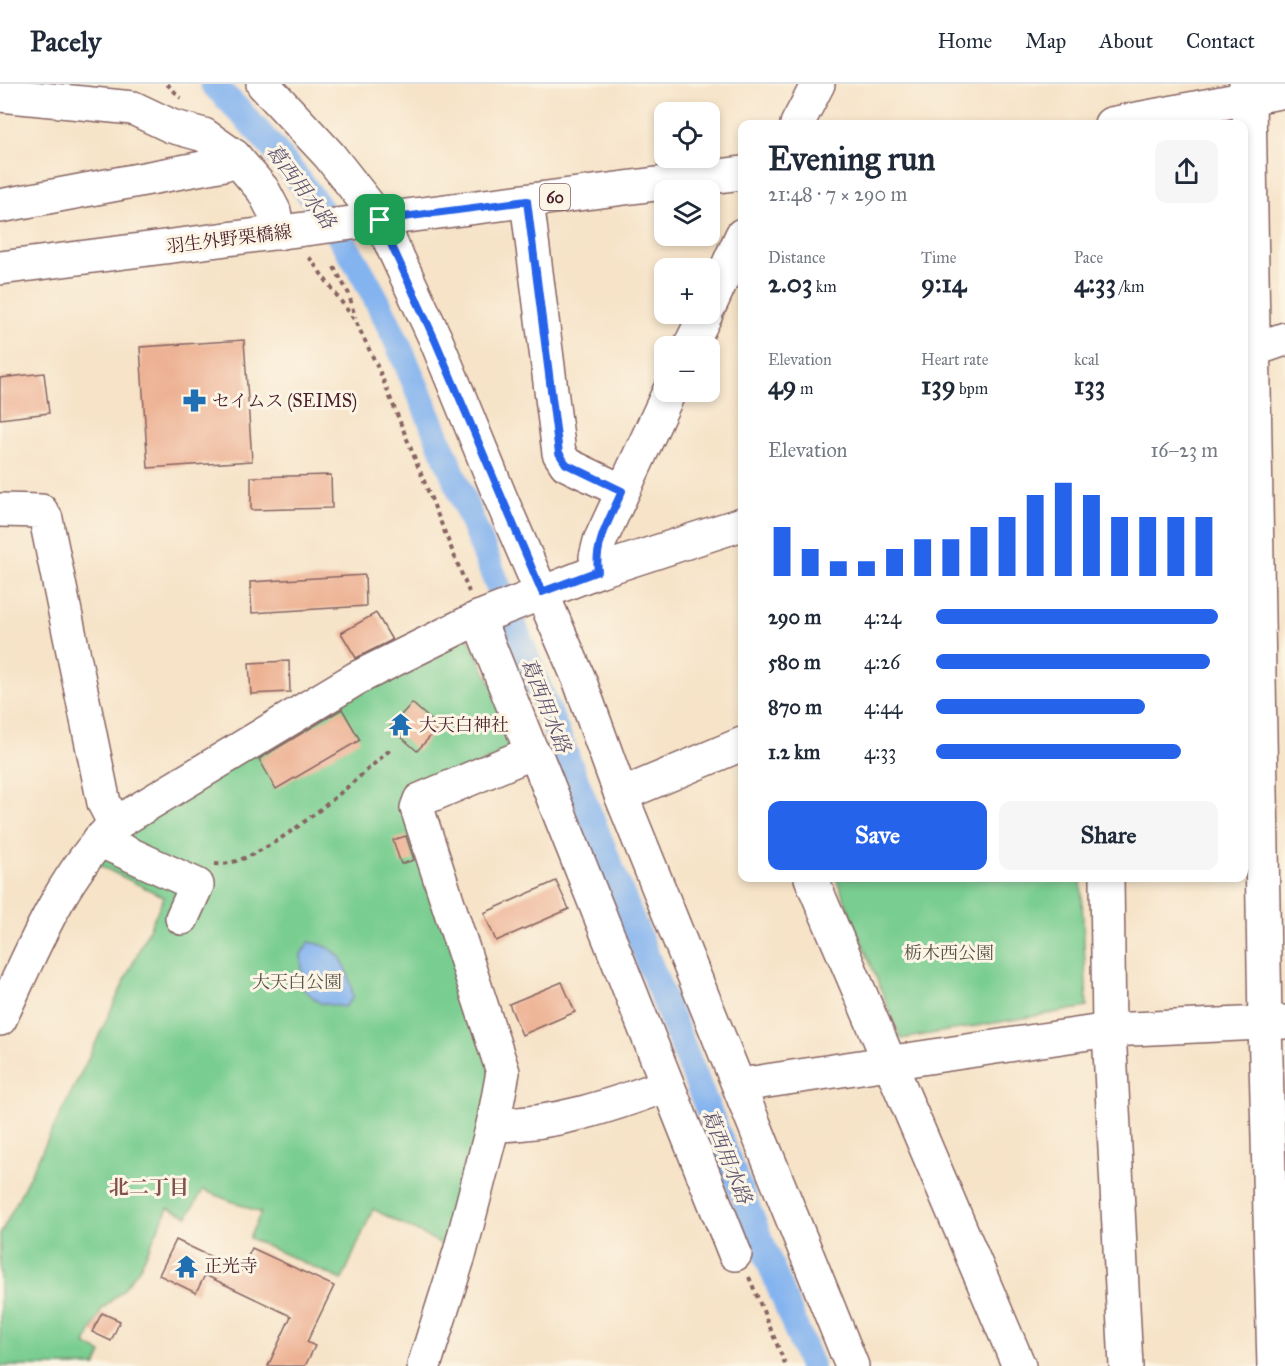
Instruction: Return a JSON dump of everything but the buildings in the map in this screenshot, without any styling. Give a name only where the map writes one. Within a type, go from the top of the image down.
[{"type":"street","points":[[263,84],[299,121],[374,221],[435,340],[536,594],[579,679],[621,795],[852,1366]]},
{"type":"street","points":[[799,120],[818,84]]},
{"type":"street","points":[[1128,120],[1247,92],[1285,91]]},
{"type":"street","points":[[1247,92],[1247,120]]},
{"type":"street","points":[[0,94],[133,108],[171,126],[204,135],[234,156],[247,169],[294,239]]},
{"type":"street","points":[[0,206],[224,164],[234,156]]},
{"type":"street","name":"羽生外野栗橋線","points":[[0,268],[294,239],[374,221],[738,174]]},
{"type":"street","points":[[527,201],[559,453],[566,464],[622,491]]},
{"type":"street","points":[[1248,222],[1249,351],[1275,1022],[1274,1366]]},
{"type":"street","points":[[720,283],[738,245]]},
{"type":"street","points":[[1249,351],[1285,339]]},
{"type":"street","points":[[598,571],[596,557],[600,540],[664,402]]},
{"type":"street","points":[[0,510],[32,509],[41,511],[46,519],[104,802],[107,832]]},
{"type":"street","points":[[0,1019],[55,901],[107,832],[357,678],[479,611],[738,525]]},
{"type":"street","points":[[479,611],[531,750],[538,760],[735,1254]]},
{"type":"street","points":[[621,795],[738,746]]},
{"type":"street","points":[[424,1366],[460,1252],[493,1125],[502,1082],[502,1064],[417,808],[420,800],[524,756],[531,750]]},
{"type":"street","points":[[107,832],[197,885],[182,918]]},
{"type":"street","points":[[813,882],[1019,1366]]},
{"type":"street","points":[[1107,882],[1109,1030],[1126,1366]]},
{"type":"street","points":[[740,1085],[1109,1030],[1275,1022]]},
{"type":"street","points":[[493,1125],[515,1125],[564,1117],[602,1108],[667,1085]]},
{"type":"path","points":[[294,239],[356,322],[395,404],[479,611]]},
{"type":"path","points":[[334,267],[349,294],[356,322]]},
{"type":"path","points":[[213,864],[224,865],[246,859],[320,811],[391,749]]},
{"type":"path","points":[[735,1254],[743,1262],[786,1366]]},
{"type":"green space","name":"大天白公園","points":[[466,633],[521,744],[412,798],[496,1083],[449,1248],[373,1209],[342,1280],[249,1238],[261,1213],[203,1190],[188,1216],[168,1208],[140,1267],[123,1290],[102,1309],[85,1344],[102,1353],[96,1366],[0,1366],[0,1235],[88,1059],[164,897],[88,860],[111,834]]},
{"type":"green space","name":"栃木西公園","points":[[838,882],[1081,882],[1087,1007],[901,1039]]},
{"type":"water","points":[[309,942],[329,948],[342,961],[350,978],[353,998],[344,1007],[320,1003],[303,989],[301,954]]},
{"type":"waterway","name":"葛西用水路","points":[[213,84],[272,146],[324,213],[355,261],[395,337],[451,469],[811,1366]]},
{"type":"place","name":"セイムス (SEIMS)","points":[[194,401]]},
{"type":"place","name":"大天白神社","points":[[401,725]]},
{"type":"place","name":"正光寺","points":[[186,1266]]},
{"type":"district","name":"北二丁目","points":[[149,1187]]},
{"type":"route","points":[[527,201],[559,453],[566,464],[622,491],[600,540],[596,557],[598,571],[542,592],[501,499],[467,413],[380,220],[527,201]]}]
